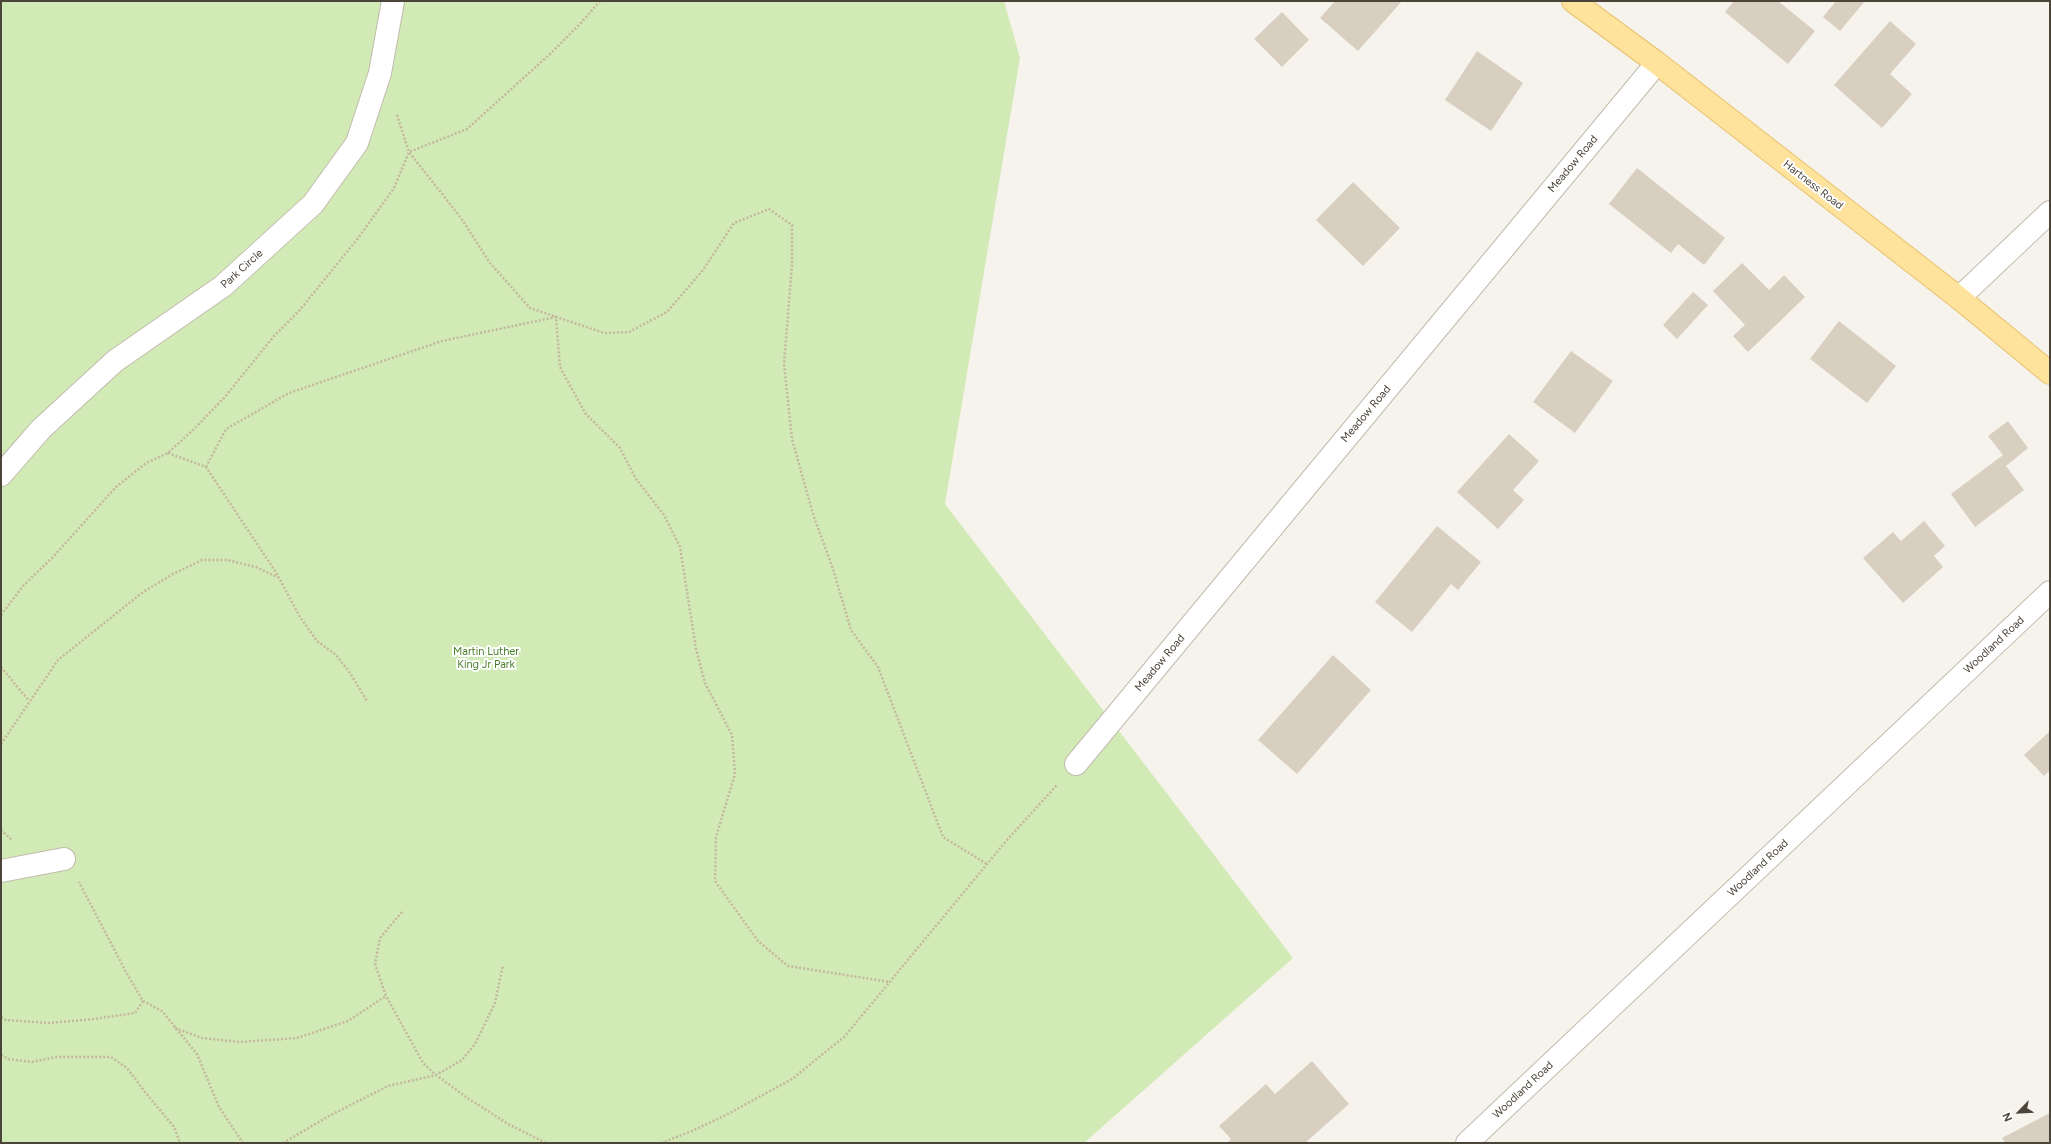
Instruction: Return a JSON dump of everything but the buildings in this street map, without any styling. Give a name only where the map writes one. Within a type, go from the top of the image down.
[{"type":"main road","name":"Hartness Road","points":[[1573,1],[1657,63],[1959,298],[2050,373]]},
{"type":"street","name":"Park Circle","points":[[1,475],[41,429],[116,361],[223,286],[313,204],[357,143],[380,72],[393,1]]},
{"type":"street","name":"Meadow Road","points":[[1076,764],[1657,63]]},
{"type":"street","points":[[1959,298],[2050,212]]},
{"type":"street","name":"Woodland Road","points":[[1467,1143],[2050,592]]},
{"type":"street","points":[[1,871],[64,859]]},
{"type":"path","points":[[1,615],[23,586],[53,557],[116,487],[146,463],[168,453],[224,398],[255,359],[299,311],[359,237],[394,188],[409,152],[467,129],[550,54],[580,24],[600,1]]},
{"type":"path","points":[[396,115],[409,152],[461,218],[490,263],[530,308],[604,333],[629,332],[667,312],[703,270],[734,223],[769,209],[792,225],[792,265],[784,364],[792,438],[813,514],[833,568],[851,630],[878,667],[943,838],[987,864]]},
{"type":"path","points":[[206,467],[226,429],[288,393],[442,341],[556,317]]},
{"type":"path","points":[[556,317],[560,367],[586,413],[620,448],[636,479],[664,515],[680,547],[696,648],[705,683],[732,735],[735,774],[716,837],[715,881],[758,941],[788,966],[890,982]]},
{"type":"path","points":[[168,453],[206,467],[279,578],[300,617],[317,641],[336,655],[350,672],[367,701]]},
{"type":"path","points":[[1,744],[58,660],[143,592],[173,574],[202,560],[227,560],[256,567],[279,578]]},
{"type":"path","points":[[1,667],[29,701]]},
{"type":"path","points":[[661,1143],[720,1118],[792,1079],[845,1036],[987,864],[1076,764]]},
{"type":"path","points":[[64,859],[86,892],[111,945],[143,1001],[162,1011],[197,1054],[219,1107],[244,1143]]},
{"type":"path","points":[[402,912],[380,938],[375,964],[386,996],[422,1062],[436,1075],[508,1124],[546,1143]]},
{"type":"path","points":[[283,1143],[329,1116],[388,1086],[436,1075],[462,1060],[475,1044],[495,1003],[503,965]]},
{"type":"path","points":[[175,1028],[202,1038],[240,1042],[297,1038],[348,1021],[386,996]]},
{"type":"path","points":[[1,1017],[6,1020],[49,1023],[94,1019],[135,1013],[143,1001]]},
{"type":"path","points":[[1,1055],[8,1059],[32,1062],[56,1057],[111,1057],[128,1068],[145,1092],[174,1127],[180,1143]]},
{"type":"green space","name":"Martin Luther King Jr Park","points":[[1,1],[1004,1],[1020,58],[945,504],[1293,958],[1084,1143],[1,1143]]}]
